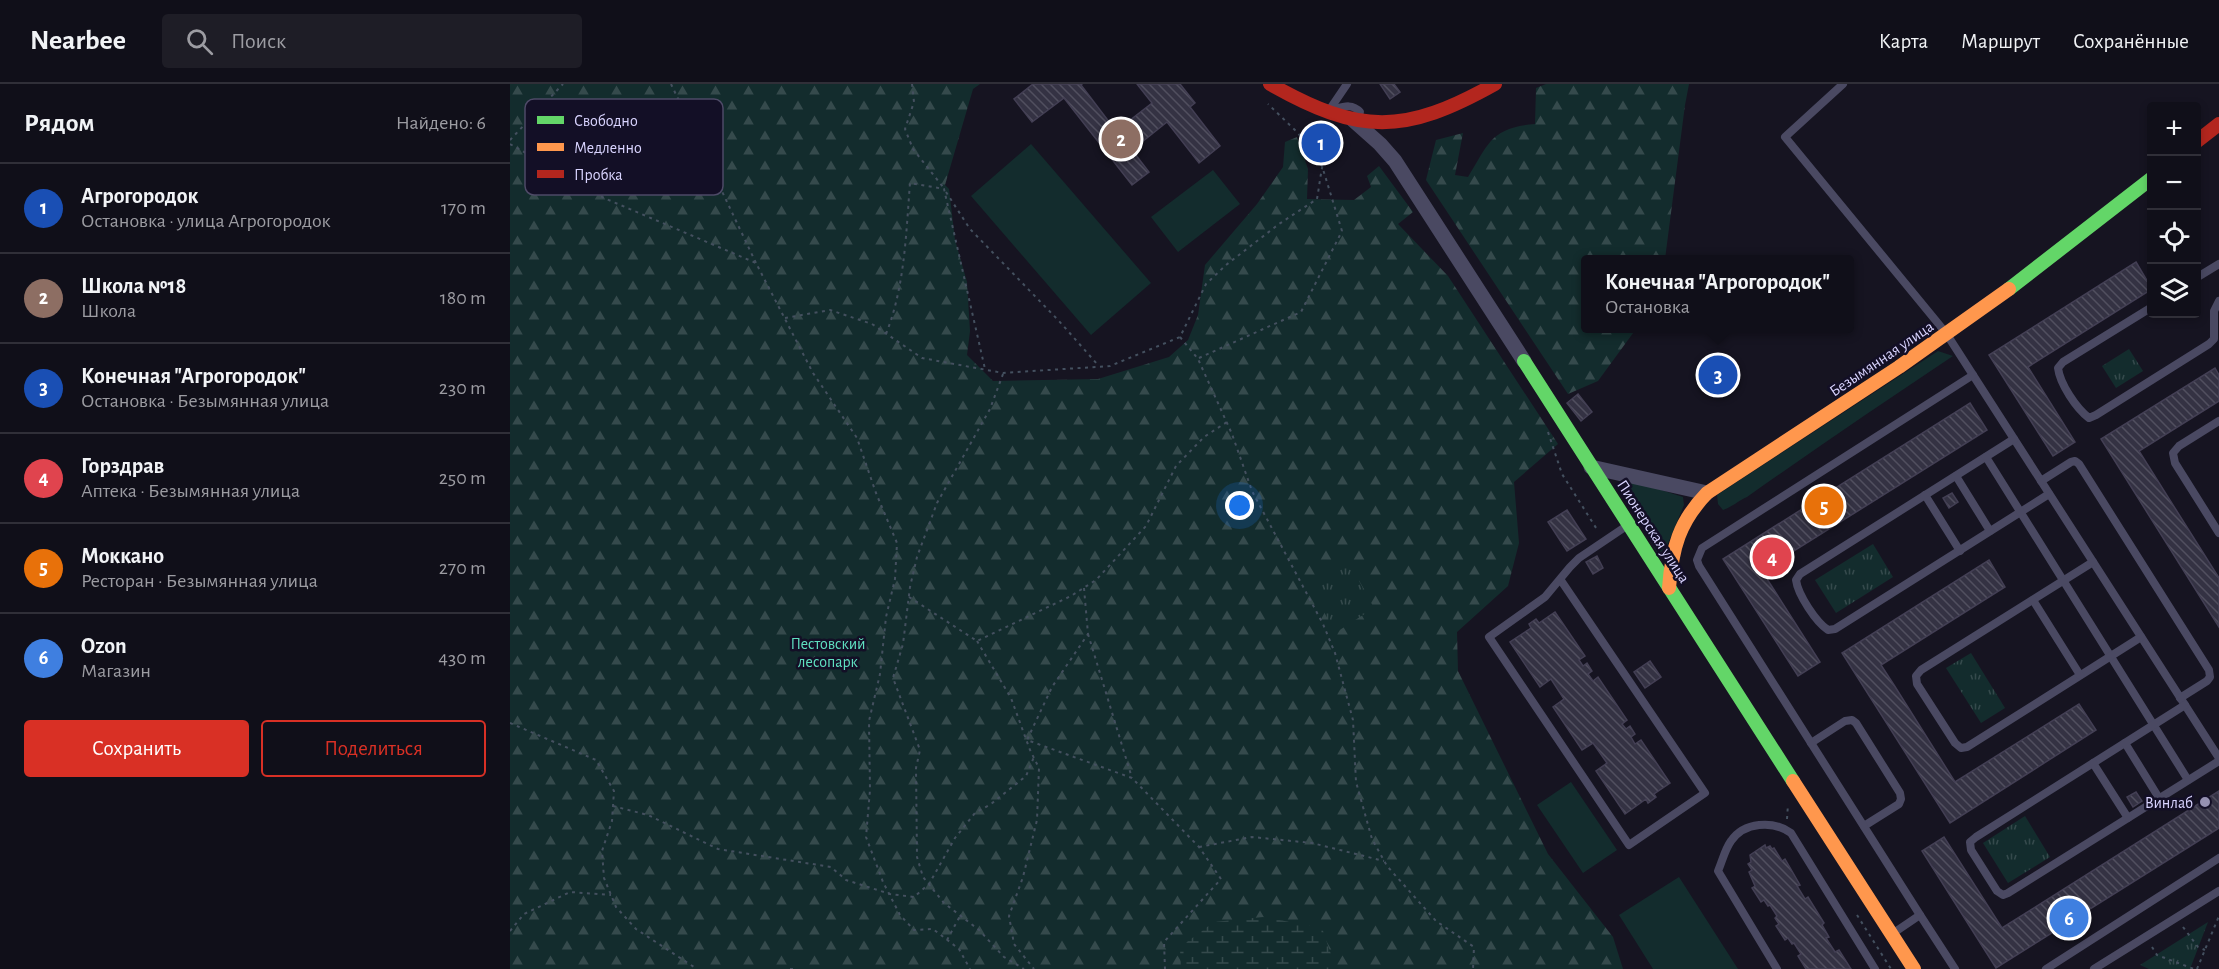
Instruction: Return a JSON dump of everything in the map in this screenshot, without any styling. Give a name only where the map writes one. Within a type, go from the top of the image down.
[{"type":"street","points":[[1270,84],[1327,113],[1378,123],[1403,122],[1432,115],[1455,106],[1495,84]]},
{"type":"street","name":"Пионерская улица","points":[[1350,119],[1380,144],[1395,161],[1914,969]]},
{"type":"street","points":[[2201,138],[2219,124]]},
{"type":"street","name":"Безымянная улица","points":[[1669,588],[1672,550],[1678,533],[1687,515],[1707,493],[2030,274],[2147,181]]},
{"type":"street","points":[[1591,467],[1707,493]]},
{"type":"lane","points":[[1327,113],[1347,84]]},
{"type":"lane","points":[[1843,84],[1785,137],[1946,333],[2040,481],[2093,562],[2183,702],[2219,759],[2003,895],[1997,891],[1971,850],[1971,842],[2154,725],[2183,702],[2210,677],[2209,670],[2075,461],[2040,481]]},
{"type":"lane","points":[[2201,275],[2219,264]]},
{"type":"lane","points":[[2147,309],[2062,362],[2058,368],[2059,377],[2082,413],[2089,418],[2209,344],[2214,339],[2214,311],[2219,301]]},
{"type":"lane","points":[[1955,969],[1697,560],[1702,548],[1973,375]]},
{"type":"lane","points":[[2219,421],[2179,446],[2173,453],[2175,463],[2219,533]]},
{"type":"lane","points":[[2014,440],[1800,574],[1796,580],[1797,588],[1809,607],[1821,625],[1828,630],[1835,629],[2049,494]]},
{"type":"lane","points":[[1986,457],[2188,780]]},
{"type":"lane","points":[[1956,476],[1990,531]]},
{"type":"lane","points":[[1925,495],[1960,550]]},
{"type":"lane","points":[[1560,579],[1705,793],[1629,845],[1489,637],[1545,597],[1560,579],[1579,558],[1628,524]]},
{"type":"lane","points":[[2093,562],[1921,670],[1916,676],[1917,684],[1948,733],[1961,748],[1967,747],[2141,637]]},
{"type":"lane","points":[[2032,600],[2080,675]]},
{"type":"lane","points":[[1811,743],[1845,721],[1852,720],[1856,723],[1900,793],[1901,799],[1899,804],[1864,826]]},
{"type":"lane","points":[[2125,743],[2159,798]]},
{"type":"lane","points":[[2093,763],[2128,818]]},
{"type":"lane","points":[[1777,969],[1718,872],[1730,842],[1735,836],[1759,824],[1791,832],[1875,969]]},
{"type":"lane","points":[[2046,969],[2219,858]]},
{"type":"lane","points":[[2094,969],[2219,891]]},
{"type":"lane","points":[[1891,934],[1920,915]]},
{"type":"path","points":[[549,99],[563,84]]},
{"type":"path","points":[[671,84],[678,99]]},
{"type":"path","points":[[912,84],[914,102],[904,129],[913,149],[944,189],[970,230],[1059,321],[1099,367]]},
{"type":"path","points":[[1198,359],[1301,312],[1342,231],[1322,166],[1298,133],[1261,98]]},
{"type":"path","points":[[785,318],[830,310],[872,324],[922,358],[1003,373],[1110,366],[1180,337],[1206,284],[1226,265],[1279,224],[1317,199],[1322,166],[1331,139],[1350,119]]},
{"type":"path","points":[[525,126],[510,142],[525,151]]},
{"type":"path","points":[[886,334],[894,314],[905,249],[910,183],[944,189]]},
{"type":"path","points":[[944,189],[985,369]]},
{"type":"path","points":[[723,194],[813,373],[857,438],[876,493],[897,543],[895,579],[886,617],[880,674],[869,721],[870,790],[866,837],[900,915],[915,930],[933,929],[959,949],[970,969]]},
{"type":"path","points":[[599,195],[756,263]]},
{"type":"path","points":[[1180,337],[1198,359],[1227,422],[1252,491],[1323,624],[1335,653],[1353,720],[1356,782],[1372,839],[1384,861],[1436,921],[1474,947],[1473,969]]},
{"type":"path","points":[[1003,373],[990,409],[937,503],[917,557],[903,644],[893,678],[920,750],[916,768],[917,857],[923,878],[944,903],[979,930],[1004,957],[1024,969]]},
{"type":"path","points":[[977,641],[1096,580],[1146,526],[1176,466],[1204,437],[1227,422]]},
{"type":"path","points":[[1084,588],[1088,633],[1132,778]]},
{"type":"path","points":[[909,597],[977,641],[1011,698],[1039,768],[1037,820],[1023,876],[1009,916],[1014,944],[1034,969]]},
{"type":"path","points":[[1027,740],[1052,687],[1088,633]]},
{"type":"path","points":[[510,723],[596,760],[614,792],[612,820],[602,851],[604,878],[616,907],[636,929],[697,969]]},
{"type":"path","points":[[1027,740],[1132,778],[1199,847],[1221,879],[1164,942],[1165,969]]},
{"type":"path","points":[[613,806],[648,815],[718,849],[831,867],[846,880],[890,894],[914,897],[929,884],[955,838],[975,813],[991,804],[1026,776],[1034,757]]},
{"type":"path","points":[[1786,829],[1788,804]]},
{"type":"path","points":[[1199,847],[1252,837],[1312,843],[1384,861]]},
{"type":"path","points":[[510,931],[524,914],[570,892],[611,895]]},
{"type":"path","points":[[947,940],[961,916]]},
{"type":"path","points":[[2152,947],[2157,955],[2196,969],[2219,916]]},
{"type":"path","points":[[2183,927],[2198,947],[2205,950]]},
{"type":"green space","name":"Пестовский лесопарк","points":[[510,84],[980,84],[973,89],[945,185],[949,189],[955,240],[967,282],[970,331],[967,355],[993,381],[1098,379],[1169,357],[1188,340],[1198,315],[1205,265],[1257,204],[1283,167],[1285,142],[1297,137],[1308,169],[1307,199],[1354,200],[1371,187],[1367,176],[1379,166],[1413,212],[1398,224],[1448,276],[1558,444],[1514,482],[1519,543],[1508,586],[1457,632],[1458,671],[1548,854],[1613,937],[1623,969],[510,969]]},
{"type":"green space","points":[[1546,84],[1689,84],[1666,255],[1581,255],[1581,333],[1633,333],[1598,381],[1568,394],[1426,180],[1436,140],[1463,133],[1455,175],[1468,177],[1493,139],[1509,129],[1535,124],[1536,88]]},
{"type":"green space","points":[[1031,144],[1151,283],[1091,335],[971,196]]},
{"type":"green space","points":[[1213,170],[1240,204],[1178,252],[1151,217]]},
{"type":"green space","points":[[2129,349],[2143,371],[2116,388],[2102,366]]},
{"type":"green space","points":[[1938,351],[1953,356],[1747,497],[1723,510],[1718,504],[1717,495]]},
{"type":"green space","points":[[1633,481],[1683,497],[1684,505],[1664,553],[1657,553],[1646,533],[1628,490],[1628,485]]},
{"type":"green space","points":[[1873,544],[1893,577],[1836,613],[1815,580]]},
{"type":"green space","points":[[1348,561],[1374,608],[1335,633],[1310,585]]},
{"type":"green space","points":[[1971,653],[2005,708],[1981,723],[1946,668]]},
{"type":"green space","points":[[1571,782],[1617,850],[1583,873],[1537,805]]},
{"type":"green space","points":[[2025,816],[2050,857],[2008,883],[1983,843]]},
{"type":"green space","points":[[1679,877],[1738,969],[1653,969],[1619,915]]},
{"type":"green space","points":[[1263,917],[1322,928],[1336,969],[1181,969],[1180,947],[1214,922]]},
{"type":"green space","points":[[2208,922],[2190,969],[2149,969],[2140,965]]},
{"type":"building","points":[[1033,84],[1082,84],[1116,131],[1152,103],[1137,84],[1180,84],[1195,103],[1190,107],[1220,146],[1199,163],[1167,122],[1132,150],[1149,172],[1132,185],[1064,98],[1032,122],[1014,99]]},
{"type":"building","points":[[1380,84],[1394,84],[1400,92],[1390,99]]},
{"type":"building","points":[[2136,262],[2147,281],[2147,292],[2028,367],[2075,442],[2053,456],[1989,355]]},
{"type":"building","points":[[2215,368],[2219,375],[2219,401],[2139,451],[2219,578],[2219,627],[2101,439]]},
{"type":"building","points":[[1578,394],[1592,412],[1581,421],[1567,403]]},
{"type":"building","points":[[1970,403],[1987,430],[1762,571],[1820,662],[1798,676],[1723,559]]},
{"type":"building","points":[[1952,493],[1958,502],[1949,508],[1943,498]]},
{"type":"building","points":[[1567,510],[1586,539],[1567,551],[1548,522]]},
{"type":"building","points":[[1597,556],[1603,568],[1593,574],[1586,562]]},
{"type":"building","points":[[1989,560],[2005,587],[1881,665],[1955,782],[2079,704],[2096,730],[1950,823],[1842,653]]},
{"type":"building","points":[[1555,612],[1585,656],[1579,660],[1583,666],[1587,663],[1592,671],[1588,674],[1593,681],[1598,677],[1627,720],[1622,724],[1626,729],[1630,726],[1635,734],[1631,737],[1635,744],[1641,740],[1670,783],[1654,794],[1656,797],[1648,803],[1646,799],[1625,814],[1596,771],[1607,763],[1593,743],[1582,750],[1553,707],[1564,699],[1551,679],[1540,687],[1510,642],[1531,628],[1529,624],[1536,619],[1539,623]]},
{"type":"building","points":[[1650,661],[1661,677],[1645,688],[1634,672]]},
{"type":"building","points":[[2219,791],[2219,828],[1996,968],[1922,851],[1944,837],[2002,928]]},
{"type":"building","points":[[2136,792],[2142,801],[2133,807],[2127,797]]},
{"type":"building","points":[[1765,845],[1766,848],[1770,846],[1774,848],[1782,861],[1785,859],[1800,885],[1797,886],[1805,899],[1808,897],[1824,923],[1822,925],[1829,937],[1826,938],[1835,952],[1839,950],[1851,969],[1806,969],[1798,956],[1801,954],[1794,943],[1792,944],[1788,938],[1785,940],[1776,926],[1779,924],[1775,918],[1777,916],[1770,905],[1768,906],[1764,900],[1761,902],[1752,888],[1755,886],[1749,872],[1752,870],[1748,864],[1751,862],[1750,855]]},
{"type":"traffic: fast","points":[[2009,289],[2147,182]]},
{"type":"traffic: fast","points":[[1524,361],[1793,781]]},
{"type":"traffic: slow","points":[[1669,588],[1672,560],[1683,525],[1707,493],[1899,367],[2009,289]]},
{"type":"traffic: slow","points":[[1793,781],[1914,969]]},
{"type":"traffic: jam","points":[[1270,84],[1330,113],[1357,120],[1382,122],[1408,120],[1434,113],[1495,84]]},
{"type":"traffic: jam","points":[[2201,138],[2219,124]]},
{"type":"place","name":"Школа №18","points":[[1121,139]]},
{"type":"place","name":"Агрогородок","points":[[1321,143]]},
{"type":"place","name":"Конечная \"Агрогородок\"","points":[[1718,375]]},
{"type":"place","name":"Моккано","points":[[1824,506]]},
{"type":"place","name":"Горздрав","points":[[1772,557]]},
{"type":"place","name":"Винлаб","points":[[2205,802]]},
{"type":"place","name":"Ozon","points":[[2069,918]]}]
